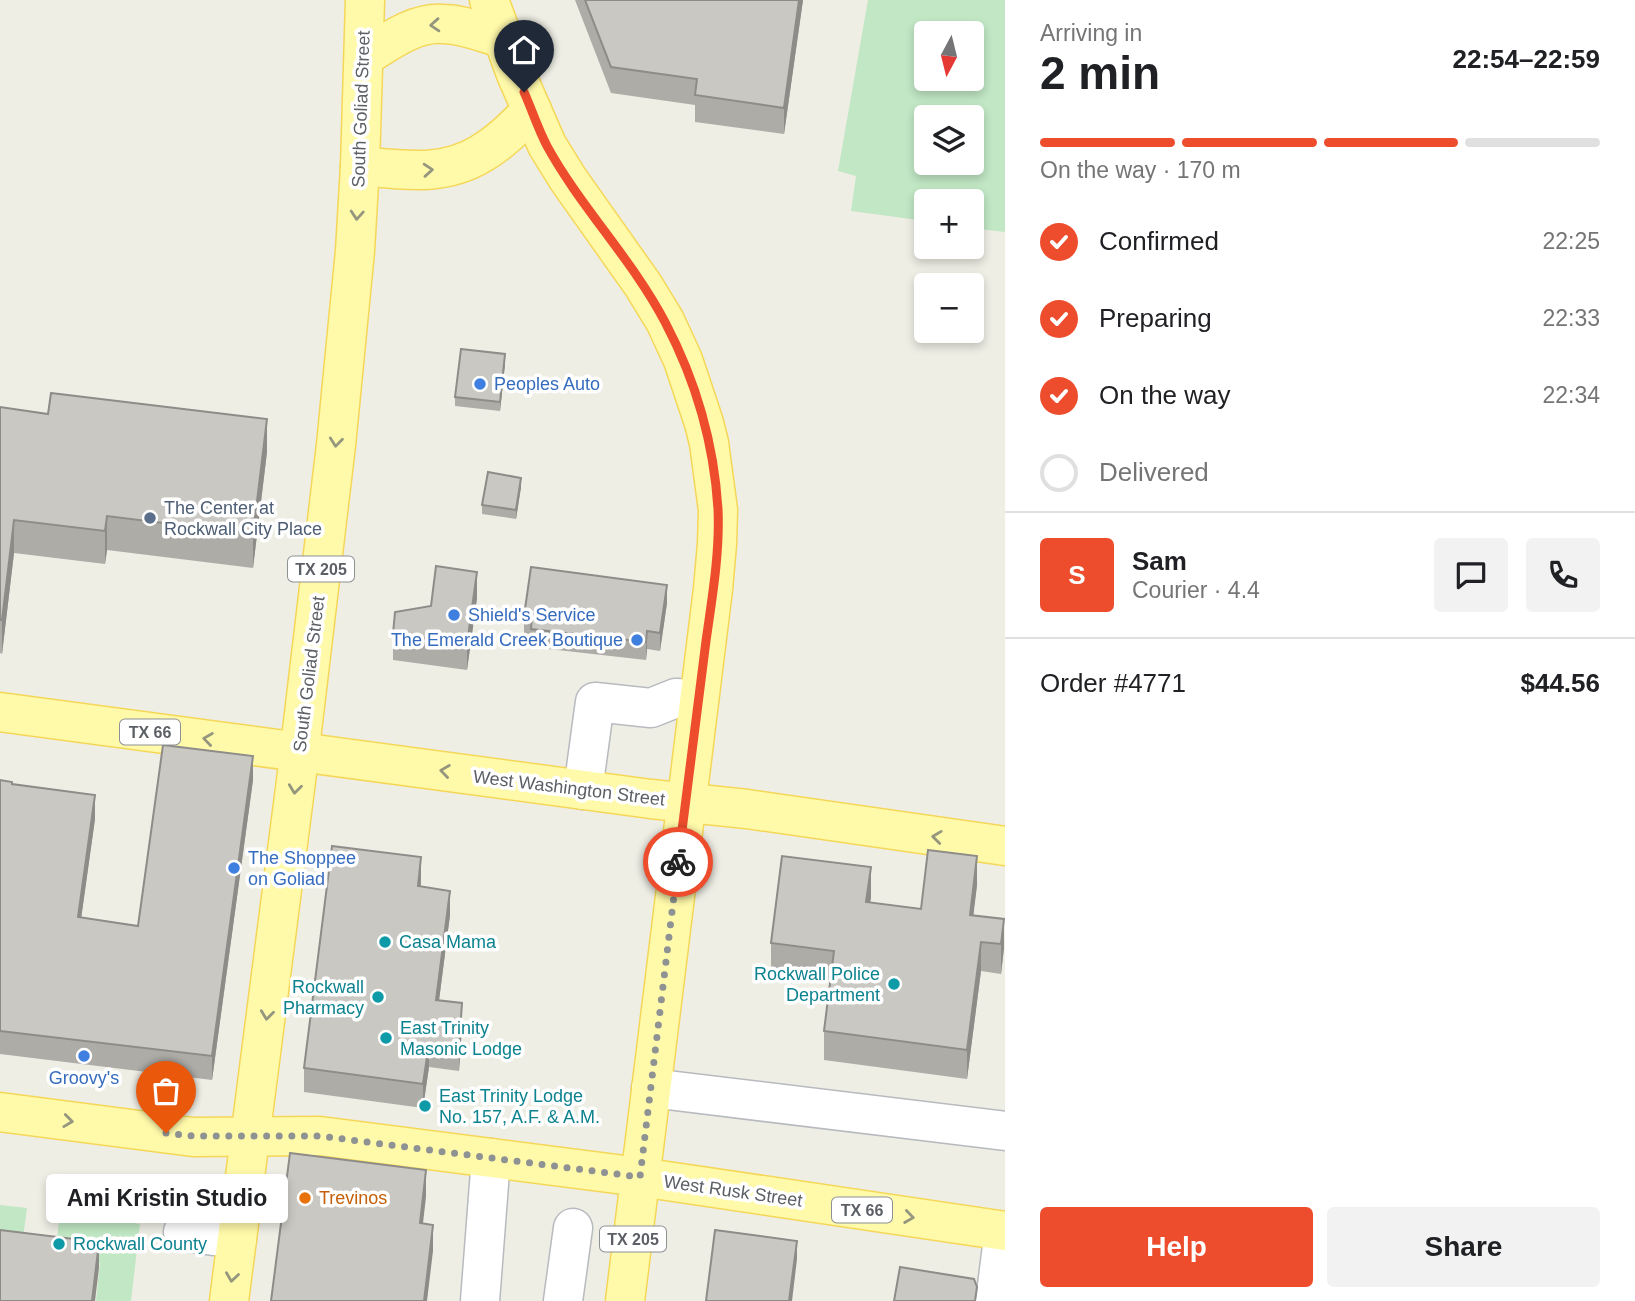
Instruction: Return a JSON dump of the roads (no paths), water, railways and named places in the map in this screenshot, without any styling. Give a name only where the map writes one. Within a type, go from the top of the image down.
[{"type":"main road","name":"South Goliad Street","points":[[251,1136],[336,445],[355,251],[365,0]]},
{"type":"main road","name":"TX 205","points":[[489,0],[547,145],[642,285],[683,360],[709,443],[718,510],[717,544],[699,700],[625,1301]]},
{"type":"main road","points":[[364,57],[415,28],[429,24],[444,23],[502,38]]},
{"type":"main road","points":[[360,166],[428,171],[461,164],[486,150],[532,110]]},
{"type":"main road","name":"TX 66","points":[[0,712],[300,751]]},
{"type":"main road","name":"West Washington Street","points":[[300,751],[583,790],[747,809],[1005,846]]},
{"type":"main road","name":"TX 66","points":[[0,1112],[193,1136],[251,1136]]},
{"type":"main road","name":"TX 205","points":[[229,1301],[251,1136]]},
{"type":"main road","name":"West Rusk Street","points":[[251,1136],[320,1136],[640,1177],[1004,1231]]},
{"type":"street","points":[[583,790],[595,702],[652,708],[676,698],[699,700]]},
{"type":"street","points":[[651,1088],[1005,1131]]},
{"type":"street","points":[[480,1301],[491,1158]]},
{"type":"street","points":[[564,1301],[573,1228]]},
{"type":"street","points":[[995,1301],[1004,1231]]},
{"type":"street","points":[[183,1232],[237,1239]]},
{"type":"place","name":"Peoples Auto","points":[[480,384]]},
{"type":"place","name":"The Center at Rockwall City Place","points":[[150,518]]},
{"type":"place","name":"Shield's Service","points":[[454,615]]},
{"type":"place","name":"The Emerald Creek Boutique","points":[[637,640]]},
{"type":"place","name":"The Shoppee on Goliad","points":[[234,868]]},
{"type":"place","name":"Casa Mama","points":[[385,942]]},
{"type":"place","name":"Rockwall Police Department","points":[[894,984]]},
{"type":"place","name":"Rockwall Pharmacy","points":[[378,997]]},
{"type":"place","name":"East Trinity Masonic Lodge","points":[[386,1038]]},
{"type":"place","name":"Groovy's","points":[[84,1056]]},
{"type":"place","name":"East Trinity Lodge No. 157, A.F. & A.M.","points":[[425,1106]]},
{"type":"place","name":"Ami Kristin Studio","points":[[166,1133]]},
{"type":"place","name":"Trevinos","points":[[305,1198]]},
{"type":"place","name":"Rockwall County","points":[[59,1244]]}]
